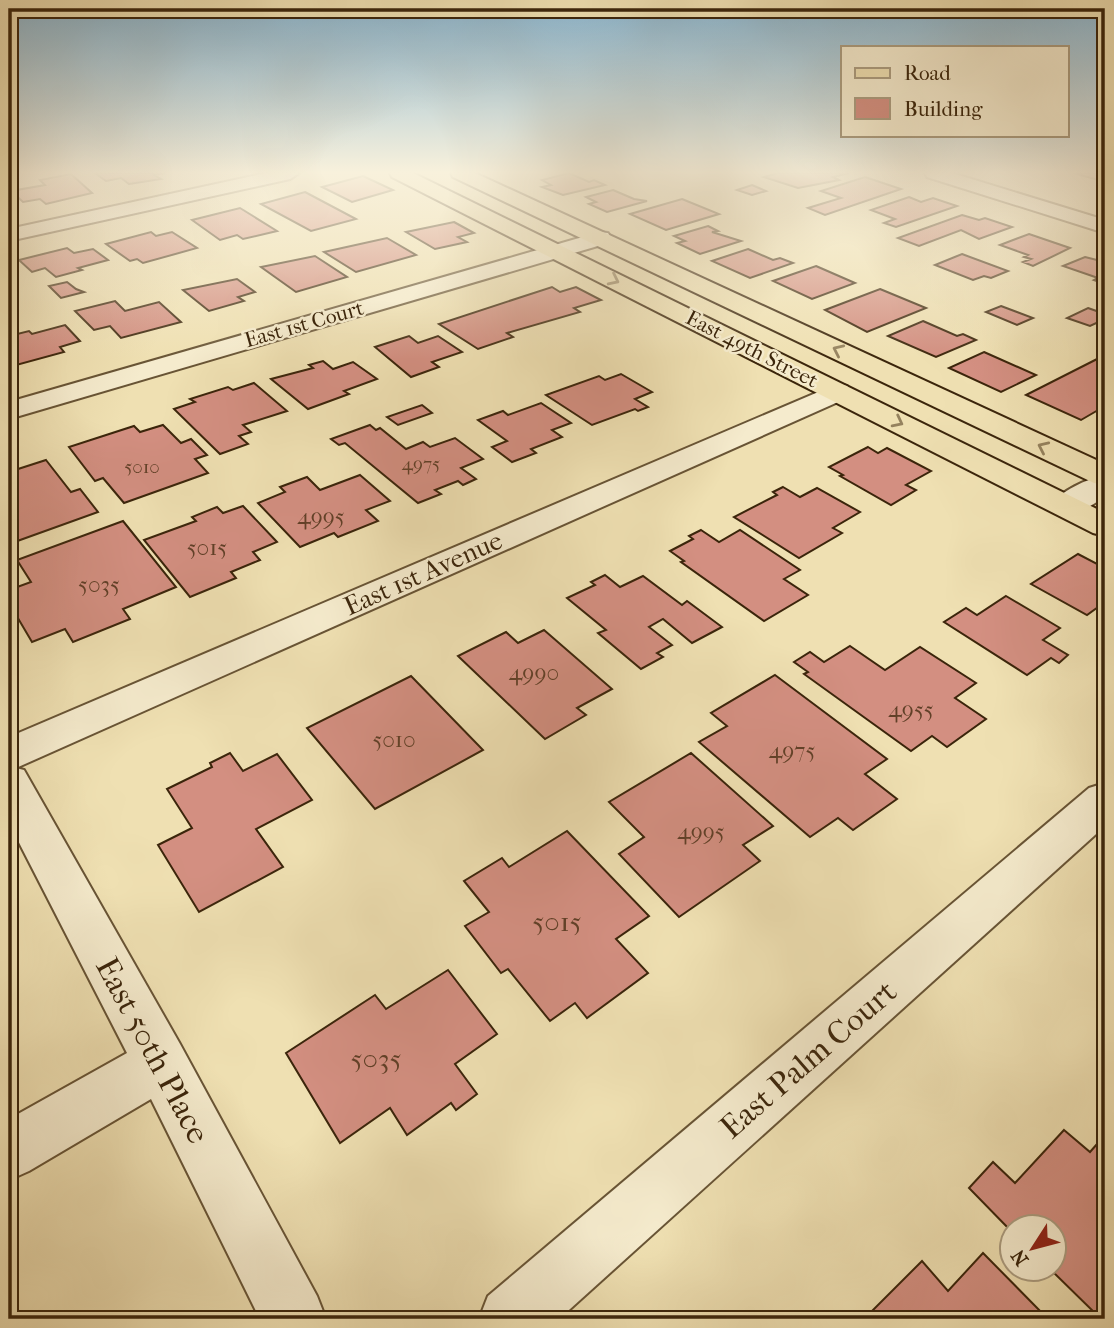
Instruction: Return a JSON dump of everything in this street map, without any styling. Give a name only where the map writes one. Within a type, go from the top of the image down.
[{"type":"main road","name":"East 49th Street","points":[[523,235],[1105,526]]},
{"type":"main road","name":"East 49th Street","points":[[593,235],[1105,476]]},
{"type":"street","name":"East 1st Court","points":[[9,411],[600,238]]},
{"type":"street","name":"East 1st Avenue","points":[[9,754],[837,391]]},
{"type":"street","points":[[1066,506],[1105,484]]},
{"type":"street","name":"East 50th Place","points":[[9,782],[161,1063],[294,1319]]},
{"type":"street","name":"East Palm Court","points":[[511,1319],[1105,800]]},
{"type":"street","points":[[9,1151],[161,1063]]},
{"type":"building","points":[[140,235],[177,235],[197,248],[143,263],[137,259],[130,261],[106,244]]},
{"type":"building","points":[[213,235],[260,235],[243,239],[237,235],[220,240]]},
{"type":"building","points":[[411,235],[466,235],[458,237],[467,242],[435,249]]},
{"type":"building","points":[[722,235],[741,241],[700,254],[677,243],[685,241],[674,236]]},
{"type":"building","points":[[906,235],[948,235],[919,246],[898,238]]},
{"type":"building","points":[[971,235],[990,235],[979,239]]},
{"type":"building","points":[[1032,235],[1070,248],[1033,266],[1023,262],[1031,259],[1024,257],[1028,255],[1000,245]]},
{"type":"building","points":[[387,238],[416,255],[356,272],[324,252]]},
{"type":"building","points":[[67,248],[74,253],[93,249],[108,260],[56,277],[45,268],[32,272],[19,260]]},
{"type":"building","points":[[748,249],[773,260],[780,258],[793,263],[750,278],[712,261]]},
{"type":"building","points":[[962,254],[1008,271],[991,278],[984,276],[973,280],[935,265]]},
{"type":"building","points":[[315,256],[347,277],[296,292],[261,267]]},
{"type":"building","points":[[1085,257],[1105,262],[1105,284],[1094,280],[1098,278],[1063,266]]},
{"type":"building","points":[[816,266],[855,283],[812,299],[773,281]]},
{"type":"building","points":[[237,279],[255,292],[238,297],[244,301],[209,311],[183,290]]},
{"type":"building","points":[[67,282],[84,292],[61,298],[49,286]]},
{"type":"building","points":[[552,287],[560,292],[576,287],[601,300],[574,308],[580,312],[507,333],[513,337],[478,349],[439,324]]},
{"type":"building","points":[[880,289],[926,308],[867,332],[825,310]]},
{"type":"building","points":[[115,301],[125,311],[159,302],[181,322],[121,338],[110,326],[94,330],[75,311]]},
{"type":"building","points":[[1001,306],[1033,318],[1017,325],[986,312]]},
{"type":"building","points":[[1088,308],[1105,314],[1105,319],[1090,326],[1067,318]]},
{"type":"building","points":[[923,321],[957,336],[963,334],[976,340],[936,357],[888,336]]},
{"type":"building","points":[[65,325],[80,341],[60,347],[64,352],[9,367],[9,336],[29,331],[32,334]]},
{"type":"building","points":[[409,336],[418,343],[438,336],[462,352],[432,362],[439,367],[411,377],[375,347]]},
{"type":"building","points":[[984,352],[1036,375],[1001,392],[949,368]]},
{"type":"building","points":[[1105,355],[1105,406],[1081,420],[1026,395]]},
{"type":"building","points":[[323,361],[333,369],[353,362],[377,379],[344,391],[349,394],[308,409],[271,379],[313,368],[309,365]]},
{"type":"building","points":[[621,374],[652,392],[635,399],[648,407],[592,425],[546,395],[599,376],[605,380]]},
{"type":"building","points":[[254,383],[287,411],[243,425],[251,432],[239,436],[248,444],[220,454],[174,409],[195,402],[190,399],[228,387],[233,390]]},
{"type":"building","points":[[541,403],[571,423],[552,430],[562,437],[531,449],[536,453],[512,462],[492,447],[507,441],[478,420],[503,411],[508,415]]},
{"type":"building","points":[[422,405],[432,413],[398,425],[387,417]]},
{"type":"building","points":[[163,425],[181,443],[191,439],[207,455],[195,459],[208,473],[124,503],[103,478],[95,481],[69,447],[134,426],[140,432]]},
{"type":"building","points":[[370,425],[376,430],[380,428],[406,449],[423,442],[430,447],[455,438],[483,459],[461,468],[476,479],[463,485],[458,481],[435,490],[441,494],[418,503],[345,443],[339,445],[331,439]]},
{"type":"building","points":[[868,447],[878,453],[887,448],[931,471],[906,485],[916,490],[891,505],[829,467]]},
{"type":"building","points":[[46,460],[71,492],[80,489],[98,512],[9,544],[9,463],[13,462],[18,469]]},
{"type":"building","points":[[360,475],[390,501],[366,510],[378,521],[338,537],[334,533],[300,547],[258,503],[285,492],[280,487],[307,477],[320,490]]},
{"type":"building","points":[[783,487],[800,497],[817,488],[860,512],[833,528],[842,533],[799,558],[734,517],[777,495],[773,492]]},
{"type":"building","points":[[243,506],[277,542],[253,552],[260,560],[231,572],[236,578],[190,597],[144,540],[196,521],[192,517],[217,507],[223,513]]},
{"type":"building","points":[[123,521],[176,587],[123,609],[130,619],[73,642],[65,629],[32,642],[9,603],[9,590],[31,582],[17,560]]},
{"type":"building","points":[[701,530],[719,542],[740,530],[800,570],[784,579],[808,595],[764,621],[681,562],[684,561],[670,551],[693,539],[689,536]]},
{"type":"building","points":[[1078,554],[1105,568],[1105,602],[1087,615],[1031,584]]},
{"type":"building","points":[[605,575],[620,587],[643,576],[682,605],[687,601],[722,627],[692,643],[663,619],[649,627],[672,645],[657,653],[663,657],[641,669],[598,633],[606,630],[567,598],[595,585],[591,582]]},
{"type":"building","points":[[1006,596],[1060,628],[1043,640],[1068,655],[1059,663],[1051,658],[1027,675],[944,622],[966,608],[977,615]]},
{"type":"building","points":[[544,630],[612,689],[577,708],[586,715],[545,739],[458,656],[506,632],[518,643]]},
{"type":"building","points":[[850,646],[885,670],[920,647],[976,683],[955,698],[986,719],[947,747],[932,736],[911,751],[804,674],[808,672],[794,662],[810,652],[824,662]]},
{"type":"building","points":[[775,675],[887,759],[865,774],[897,799],[853,830],[838,818],[810,837],[699,742],[727,726],[711,713]]},
{"type":"building","points":[[411,676],[483,750],[375,809],[307,728]]},
{"type":"building","points":[[230,753],[243,771],[277,754],[312,800],[256,829],[283,867],[199,912],[158,845],[192,828],[167,789],[212,767],[210,763]]},
{"type":"building","points":[[691,753],[773,826],[743,845],[760,861],[679,917],[619,854],[644,837],[609,802]]},
{"type":"building","points":[[567,831],[649,916],[616,939],[648,973],[587,1018],[575,1003],[550,1021],[508,969],[501,973],[465,926],[489,912],[464,881],[502,858],[509,867]]},
{"type":"building","points":[[448,970],[497,1034],[455,1064],[477,1094],[456,1110],[451,1103],[407,1135],[390,1108],[340,1143],[286,1053],[375,995],[386,1009]]},
{"type":"building","points":[[1064,1130],[1090,1152],[1105,1135],[1105,1319],[1101,1319],[1063,1282],[1068,1282],[1068,1212],[998,1212],[998,1218],[969,1188],[993,1162],[1015,1183]]},
{"type":"building","points":[[983,1253],[998,1268],[998,1282],[1012,1282],[1048,1319],[864,1319],[922,1261],[948,1291]]}]
